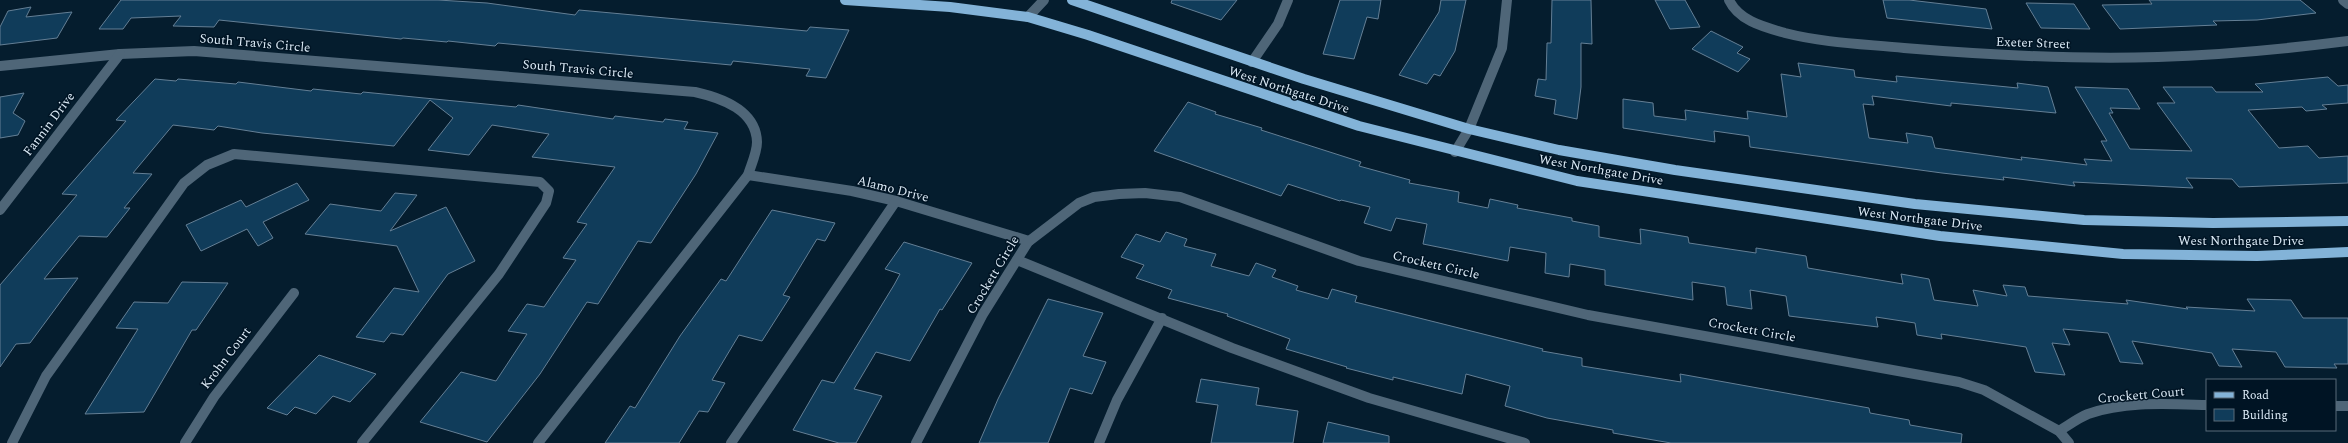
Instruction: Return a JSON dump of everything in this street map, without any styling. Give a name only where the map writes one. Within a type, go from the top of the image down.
[{"type":"main road","name":"West Northgate Drive","points":[[845,0],[950,8],[1028,17],[1095,38],[1298,107],[1455,152],[1577,181],[1940,236],[2123,254],[2257,256],[2348,252]]},
{"type":"main road","name":"West Northgate Drive","points":[[1072,0],[1252,62],[1468,129],[1558,150],[1668,168],[1923,205],[2084,220],[2213,223],[2348,220]]},
{"type":"street","points":[[1028,17],[1044,0]]},
{"type":"street","points":[[1252,62],[1278,24],[1288,0]]},
{"type":"street","points":[[1455,152],[1468,129],[1502,48],[1507,0]]},
{"type":"street","name":"Exeter Street","points":[[1729,0],[1732,7],[1750,21],[1794,35],[1866,45],[2033,57],[2128,58],[2206,55],[2348,41]]},
{"type":"street","points":[[2342,0],[2348,4]]},
{"type":"street","name":"South Travis Circle","points":[[0,66],[120,54],[194,51],[695,92],[715,96],[736,106],[752,122],[757,142],[748,175],[538,443]]},
{"type":"street","name":"Fannin Drive","points":[[0,210],[120,54]]},
{"type":"street","points":[[12,443],[46,376],[184,183],[198,170],[217,158],[234,154],[540,182],[548,191],[546,203],[499,274],[362,443]]},
{"type":"street","name":"Alamo Drive","points":[[748,175],[852,191],[896,201],[1029,241]]},
{"type":"street","name":"Crockett Circle","points":[[916,443],[996,293],[1029,241],[1042,228],[1082,201],[1100,196],[1163,194],[1180,197],[1359,261],[1392,270],[1588,315],[1959,382],[1984,390],[2059,431],[2068,443]]},
{"type":"street","points":[[731,443],[896,201]]},
{"type":"street","points":[[1017,260],[1162,318],[1232,348],[1369,398],[1525,443]]},
{"type":"street","name":"Krohn Court","points":[[185,443],[214,397],[294,293]]},
{"type":"street","points":[[1099,443],[1117,400],[1162,318]]},
{"type":"street","name":"Crockett Court","points":[[2059,431],[2088,414],[2120,408],[2179,404],[2206,405]]},
{"type":"street","points":[[2336,406],[2348,406]]},
{"type":"building","points":[[121,0],[438,0],[487,3],[575,15],[579,10],[807,31],[810,27],[849,30],[826,78],[806,76],[810,69],[733,61],[731,65],[498,43],[495,46],[448,41],[401,39],[219,20],[214,27],[173,26],[181,16],[131,18],[123,29],[99,29]]},
{"type":"building","points":[[1172,0],[1237,0],[1221,20],[1171,3]]},
{"type":"building","points":[[1340,0],[1381,0],[1378,19],[1367,17],[1354,59],[1323,54]]},
{"type":"building","points":[[1441,0],[1466,0],[1455,51],[1440,76],[1434,74],[1427,84],[1399,75],[1439,12]]},
{"type":"building","points":[[1552,0],[1591,0],[1592,44],[1581,43],[1581,87],[1577,119],[1554,114],[1556,100],[1535,96],[1538,79],[1546,80],[1547,43],[1551,43]]},
{"type":"building","points":[[1655,0],[1685,0],[1700,27],[1670,29]]},
{"type":"building","points":[[1883,0],[1909,0],[1986,9],[1992,29],[1887,18]]},
{"type":"building","points":[[2149,0],[2300,0],[2316,13],[2257,20],[2213,21],[2217,25],[2120,29],[2102,5],[2152,4]]},
{"type":"building","points":[[2026,3],[2074,4],[2090,29],[2041,28]]},
{"type":"building","points":[[31,7],[26,17],[72,12],[57,38],[0,45],[0,27],[8,11]]},
{"type":"building","points":[[1711,31],[1743,47],[1737,53],[1750,59],[1738,72],[1692,49]]},
{"type":"building","points":[[1798,63],[1854,70],[1855,77],[1897,82],[1896,76],[2018,88],[2017,83],[2048,87],[2056,113],[1951,103],[1951,106],[1872,96],[1874,105],[1863,104],[1869,138],[1908,143],[1906,133],[1932,137],[1935,148],[2022,160],[2021,157],[2087,165],[2084,159],[2112,161],[2101,141],[2107,141],[2075,87],[2128,89],[2140,109],[2110,108],[2113,113],[2109,113],[2130,149],[2192,151],[2157,103],[2175,103],[2163,87],[2212,87],[2216,92],[2263,92],[2255,84],[2328,77],[2338,86],[2348,85],[2348,103],[2322,105],[2327,109],[2306,111],[2302,107],[2248,110],[2279,148],[2308,146],[2319,158],[2348,156],[2348,183],[2239,187],[2232,179],[2186,178],[2193,188],[2073,182],[2075,186],[2003,177],[2004,180],[1942,173],[1750,147],[1749,136],[1714,131],[1715,142],[1623,128],[1623,99],[1653,103],[1654,116],[1686,120],[1685,110],[1748,119],[1747,111],[1787,117],[1781,74],[1801,77]]},
{"type":"building","points":[[155,79],[176,81],[178,79],[236,84],[238,82],[311,91],[313,89],[361,94],[363,92],[516,107],[518,105],[613,119],[615,116],[663,122],[665,119],[688,122],[684,129],[718,133],[696,174],[651,243],[638,241],[598,304],[587,302],[540,374],[487,442],[420,422],[461,372],[496,381],[527,334],[508,331],[527,304],[544,307],[576,260],[563,258],[587,224],[577,222],[615,167],[532,157],[549,134],[492,125],[469,155],[428,150],[453,118],[430,100],[394,146],[262,133],[218,126],[214,130],[173,125],[133,173],[152,174],[124,208],[130,208],[107,237],[79,236],[44,279],[78,278],[30,343],[16,344],[0,367],[0,285],[77,195],[62,194],[126,121],[116,120]]},
{"type":"building","points":[[24,93],[13,113],[25,121],[18,135],[0,138],[0,97]]},
{"type":"building","points":[[1188,102],[1216,112],[1215,114],[1262,128],[1261,130],[1361,162],[1359,166],[1410,180],[1409,183],[1459,192],[1458,202],[1488,208],[1490,199],[1518,205],[1517,208],[1572,218],[1572,221],[1599,226],[1599,237],[1641,244],[1640,229],[1688,237],[1689,243],[1756,253],[1756,248],[1806,256],[1808,268],[1903,284],[1901,274],[1929,279],[1934,300],[1978,306],[1973,290],[2007,296],[2003,285],[2025,287],[2028,296],[2128,304],[2126,300],[2188,309],[2186,307],[2255,311],[2247,299],[2291,300],[2303,318],[2348,318],[2348,364],[2334,364],[2337,368],[2285,367],[2276,352],[2232,349],[2242,367],[2219,366],[2212,353],[2132,341],[2143,364],[2120,362],[2108,333],[2063,329],[2070,345],[2052,343],[2065,375],[2035,372],[2026,347],[1941,334],[1942,339],[1917,335],[1915,323],[1876,317],[1878,327],[1789,316],[1786,296],[1750,290],[1752,309],[1727,305],[1725,287],[1692,282],[1693,300],[1605,285],[1605,270],[1570,264],[1569,277],[1545,273],[1546,253],[1510,247],[1508,261],[1423,244],[1427,224],[1396,218],[1391,231],[1364,223],[1370,207],[1340,201],[1288,184],[1281,196],[1154,151]]},
{"type":"building","points":[[297,183],[309,200],[263,222],[273,238],[258,246],[247,229],[201,251],[186,225],[241,200],[246,207]]},
{"type":"building","points":[[395,193],[417,195],[390,231],[446,207],[475,261],[448,274],[403,335],[391,333],[384,342],[356,337],[394,288],[419,292],[397,246],[305,234],[330,204],[381,211]]},
{"type":"building","points":[[772,210],[835,223],[825,241],[817,239],[783,295],[790,297],[762,341],[739,335],[712,380],[725,383],[708,412],[699,411],[679,443],[605,443],[630,406],[635,408],[680,336],[721,279],[726,281]]},
{"type":"building","points":[[1166,232],[1187,239],[1184,246],[1216,254],[1211,266],[1249,276],[1256,263],[1276,270],[1272,277],[1298,286],[1296,290],[1328,299],[1332,289],[1357,296],[1355,302],[1543,349],[1542,351],[1582,358],[1582,366],[1681,382],[1680,374],[1869,408],[1870,413],[1909,420],[1910,425],[1962,434],[1961,443],[1671,443],[1613,433],[1613,430],[1547,418],[1505,406],[1510,386],[1466,374],[1462,394],[1393,377],[1393,380],[1346,368],[1347,367],[1286,349],[1290,339],[1227,316],[1228,314],[1168,298],[1172,290],[1136,278],[1144,265],[1121,257],[1136,234],[1160,242]]},
{"type":"building","points":[[904,242],[972,263],[942,310],[940,309],[910,361],[876,352],[854,389],[882,396],[856,443],[839,443],[793,430],[822,380],[834,383],[894,285],[900,274],[885,269]]},
{"type":"building","points":[[182,282],[228,283],[196,330],[192,330],[144,412],[85,414],[138,329],[116,328],[134,302],[168,303]]},
{"type":"building","points":[[1048,299],[1103,313],[1083,356],[1106,362],[1092,394],[1070,388],[1048,443],[979,443],[998,399]]},
{"type":"building","points":[[319,355],[376,374],[350,402],[333,396],[316,414],[295,407],[287,415],[267,408]]},
{"type":"building","points":[[1201,379],[1259,388],[1256,405],[1298,411],[1293,443],[1211,443],[1218,405],[1196,402]]},
{"type":"building","points":[[1328,422],[1389,436],[1389,443],[1323,443]]}]
